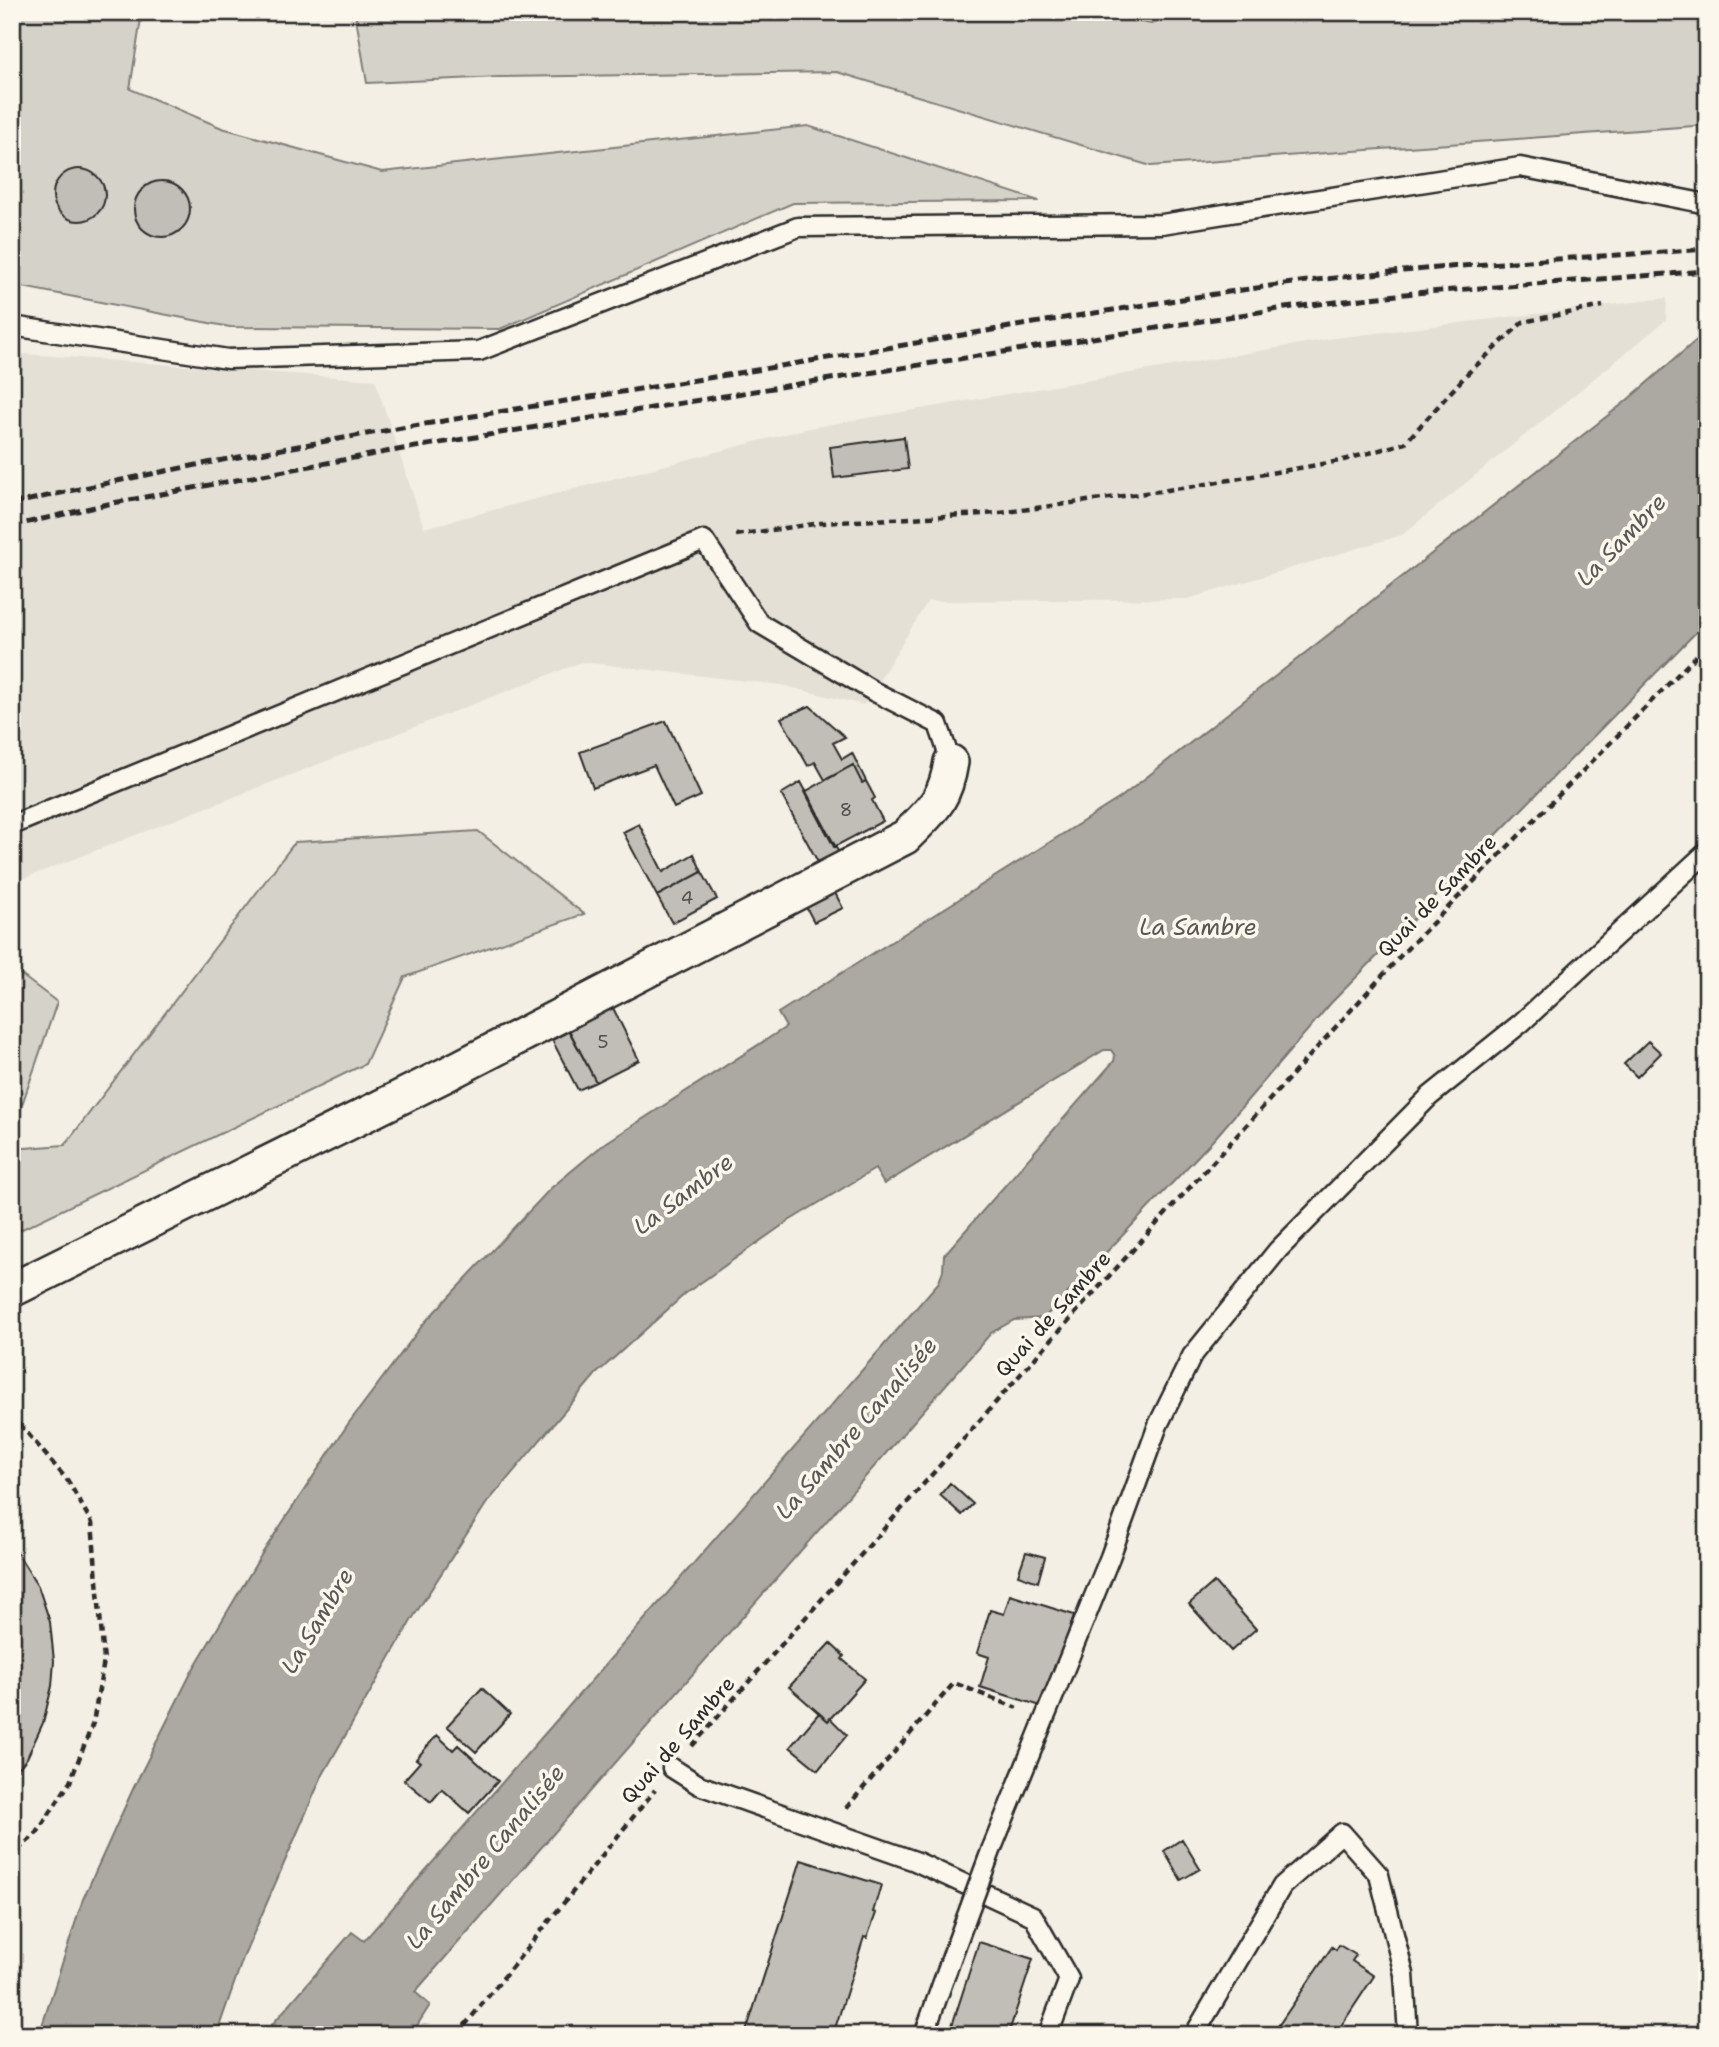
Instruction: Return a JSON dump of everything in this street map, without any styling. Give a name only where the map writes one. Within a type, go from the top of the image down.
[{"type":"street","points":[[12,1290],[455,1069],[905,837],[935,807],[947,786],[951,762]]},
{"type":"lane","points":[[12,326],[228,359],[479,351],[798,227],[1162,224],[1520,167],[1707,204]]},
{"type":"lane","points":[[12,825],[704,540],[759,623],[873,691],[938,724],[951,762]]},
{"type":"lane","points":[[924,2035],[992,1848],[1110,1557],[1158,1425],[1192,1356],[1278,1250],[1430,1096],[1521,1023],[1707,852]]},
{"type":"lane","points":[[672,1768],[699,1785],[915,1861],[1033,1916],[1069,1979],[1048,2035]]},
{"type":"lane","points":[[1194,2035],[1282,1886],[1342,1833],[1379,1875],[1404,1974],[1408,2035]]},
{"type":"path","points":[[704,540],[821,523],[1000,513],[1189,487],[1340,461],[1405,443],[1467,374],[1523,322],[1603,306]]},
{"type":"path","name":"Quai de Sambre","points":[[457,2035],[672,1768],[1040,1351],[1404,952],[1707,645]]},
{"type":"path","points":[[12,1415],[68,1481],[92,1523],[104,1661],[93,1723],[70,1782],[37,1833],[12,1855]]},
{"type":"path","points":[[828,1829],[954,1684],[1044,1718]]},
{"type":"shaded area","points":[[12,12],[142,12],[130,89],[222,128],[382,172],[808,126],[1039,201],[793,203],[500,329],[230,327],[12,285]]},
{"type":"shaded area","points":[[355,12],[1087,12],[1151,24],[1191,12],[1707,12],[1707,125],[1151,166],[837,72],[499,77],[367,83]]},
{"type":"shaded area","points":[[1667,298],[1666,320],[1402,535],[1188,599],[928,601],[864,705],[781,685],[582,662],[12,883],[12,353],[375,380],[424,528],[809,428],[1335,338]]},
{"type":"shaded area","points":[[478,831],[584,914],[405,977],[365,1064],[12,1234],[12,1149],[65,1145],[295,842]]},
{"type":"shaded area","points":[[12,968],[57,1002],[12,1134]]},
{"type":"water","points":[[1707,331],[1707,621],[1331,1003],[1215,1138],[1044,1318],[1014,1320],[991,1333],[415,1992],[430,2005],[411,2035],[263,2035],[352,1932],[364,1941],[939,1282],[944,1255],[1114,1061],[1115,1056],[1111,1050],[1104,1050],[884,1184],[875,1169],[787,1222],[686,1293],[596,1374],[486,1504],[412,1619],[321,1778],[243,1958],[219,2027],[219,2035],[39,2035],[83,1899],[133,1789],[192,1671],[263,1552],[348,1424],[425,1322],[551,1188],[604,1144],[786,1027],[778,1013],[1120,798],[1625,402]]},
{"type":"building","points":[[79,169],[98,176],[105,195],[98,214],[79,221],[60,214],[53,195],[60,176]]},
{"type":"building","points":[[157,181],[167,181],[182,189],[188,198],[188,220],[182,229],[167,237],[157,237],[139,225],[134,214],[134,204],[146,186]]},
{"type":"building","points":[[904,437],[908,469],[834,478],[830,447]]},
{"type":"building","points":[[810,706],[845,737],[833,743],[842,759],[852,753],[866,781],[862,783],[853,765],[825,780],[815,762],[808,766],[781,718]]},
{"type":"building","points":[[666,721],[701,796],[674,808],[654,765],[593,788],[580,752]]},
{"type":"building","points":[[853,765],[862,783],[866,781],[883,821],[834,847],[805,792]]},
{"type":"building","points":[[801,782],[839,853],[819,864],[781,794]]},
{"type":"building","points":[[639,824],[663,872],[694,854],[702,872],[657,896],[623,832]]},
{"type":"building","points":[[702,872],[717,899],[672,923],[657,896]]},
{"type":"building","points":[[835,893],[843,908],[814,922],[806,907]]},
{"type":"building","points":[[612,1006],[639,1060],[596,1082],[568,1028]]},
{"type":"building","points":[[569,1031],[596,1082],[578,1090],[552,1040]]},
{"type":"building","points":[[1648,1041],[1661,1053],[1637,1077],[1624,1064]]},
{"type":"building","points":[[950,1483],[973,1504],[962,1515],[940,1495]]},
{"type":"building","points":[[12,1545],[38,1586],[50,1622],[54,1661],[52,1686],[43,1723],[27,1758],[12,1776]]},
{"type":"building","points":[[1026,1552],[1045,1557],[1038,1582],[1018,1575]]},
{"type":"building","points":[[1214,1582],[1256,1629],[1231,1651],[1189,1604]]},
{"type":"building","points":[[1010,1595],[1074,1615],[1044,1707],[980,1687],[989,1657],[977,1653],[990,1610],[1004,1614]]},
{"type":"building","points":[[830,1643],[844,1656],[842,1659],[865,1679],[828,1721],[789,1687]]},
{"type":"building","points":[[482,1688],[510,1714],[476,1752],[447,1726]]},
{"type":"building","points":[[819,1713],[828,1721],[830,1718],[847,1735],[818,1770],[790,1747]]},
{"type":"building","points":[[437,1735],[453,1750],[458,1745],[498,1781],[469,1813],[442,1789],[431,1802],[404,1780],[420,1762],[416,1759]]},
{"type":"building","points":[[1182,1839],[1200,1869],[1181,1880],[1164,1851]]},
{"type":"building","points":[[801,1860],[881,1885],[873,1912],[876,1913],[867,1938],[864,1937],[833,2035],[745,2035]]},
{"type":"building","points":[[979,1942],[1033,1959],[1008,2035],[949,2035]]},
{"type":"building","points":[[1339,1945],[1356,1955],[1352,1961],[1374,1976],[1335,2035],[1272,2035],[1332,1947],[1336,1950]]},
{"type":"railway","points":[[12,504],[185,467],[359,435],[1206,295],[1384,273],[1707,249]]},
{"type":"railway","points":[[12,526],[108,504],[391,451],[1285,308],[1414,293],[1707,271]]},
{"type":"water label","name":"La Sambre","points":[[1621,540]]},
{"type":"water label","name":"La Sambre","points":[[1198,927]]},
{"type":"water label","name":"La Sambre","points":[[683,1194]]},
{"type":"water label","name":"La Sambre Canalisée","points":[[856,1428]]},
{"type":"water label","name":"La Sambre","points":[[317,1621]]},
{"type":"water label","name":"La Sambre Canalisée","points":[[485,1857]]}]
